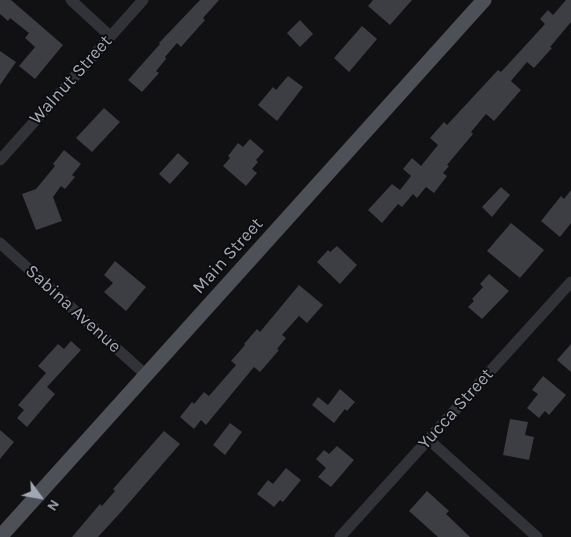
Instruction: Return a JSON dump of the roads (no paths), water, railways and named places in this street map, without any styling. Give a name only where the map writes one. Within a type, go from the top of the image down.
[{"type":"main road","name":"Main Street","points":[[0,537],[484,0]]},
{"type":"street","points":[[71,0],[110,36]]},
{"type":"street","name":"Walnut Street","points":[[0,160],[143,0]]},
{"type":"street","name":"Sabina Avenue","points":[[0,244],[146,375]]},
{"type":"street","name":"Yucca Street","points":[[340,537],[571,282]]},
{"type":"street","points":[[428,439],[537,537]]}]
